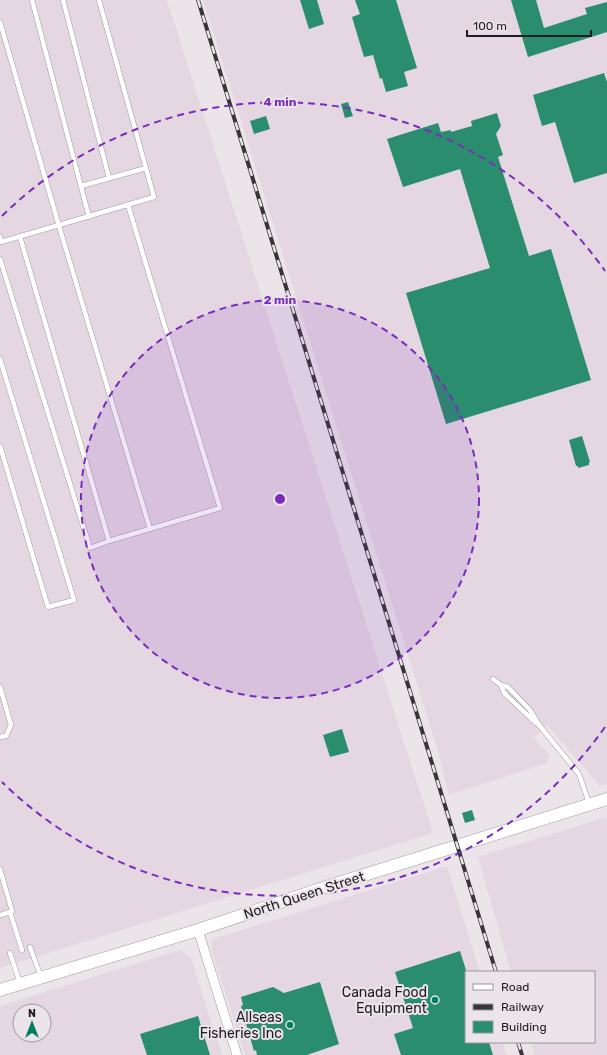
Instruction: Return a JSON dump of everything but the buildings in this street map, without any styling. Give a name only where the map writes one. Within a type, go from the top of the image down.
[{"type":"main road","name":"North Queen Street","points":[[0,990],[198,930],[329,886],[607,799]]},
{"type":"street","points":[[198,930],[237,1055]]},
{"type":"lane","points":[[32,0],[89,217]]},
{"type":"lane","points":[[63,0],[109,178]]},
{"type":"lane","points":[[0,242],[20,238],[154,197],[99,0]]},
{"type":"lane","points":[[0,22],[59,226],[150,529]]},
{"type":"lane","points":[[81,186],[146,168]]},
{"type":"lane","points":[[0,259],[90,548],[109,540],[220,508],[128,205]]},
{"type":"lane","points":[[20,238],[109,540]]},
{"type":"lane","points":[[0,359],[74,600],[48,607],[0,446]]},
{"type":"lane","points":[[493,679],[501,685],[504,693],[539,725],[579,774],[590,804]]},
{"type":"lane","points":[[0,687],[11,725],[6,736],[0,737]]},
{"type":"lane","points":[[0,869],[12,911],[10,912],[22,950]]},
{"type":"lane","points":[[0,915],[10,912]]},
{"type":"lane","points":[[30,947],[41,977]]},
{"type":"lane","points":[[10,953],[20,983]]},
{"type":"shaded area","points":[[0,0],[167,0],[433,833],[0,968]]},
{"type":"shaded area","points":[[203,0],[607,0],[607,784],[600,786],[547,725],[534,738],[548,753],[549,757],[547,763],[449,795],[438,751]]},
{"type":"shaded area","points":[[607,817],[607,1055],[535,1055],[531,1043],[595,1043],[595,971],[511,971],[478,857]]},
{"type":"shaded area","points":[[447,866],[480,971],[465,971],[465,1043],[502,1043],[506,1055],[245,1055],[211,948],[213,939]]},
{"type":"shaded area","points":[[180,950],[191,958],[222,1055],[0,1055],[0,1006]]},
{"type":"railway","points":[[198,0],[496,971]]},
{"type":"railway","points":[[518,1043],[522,1055]]},
{"type":"place","name":"Canada Food Equipment","points":[[435,1000]]},
{"type":"place","name":"Allseas Fisheries Inc","points":[[290,1025]]}]
